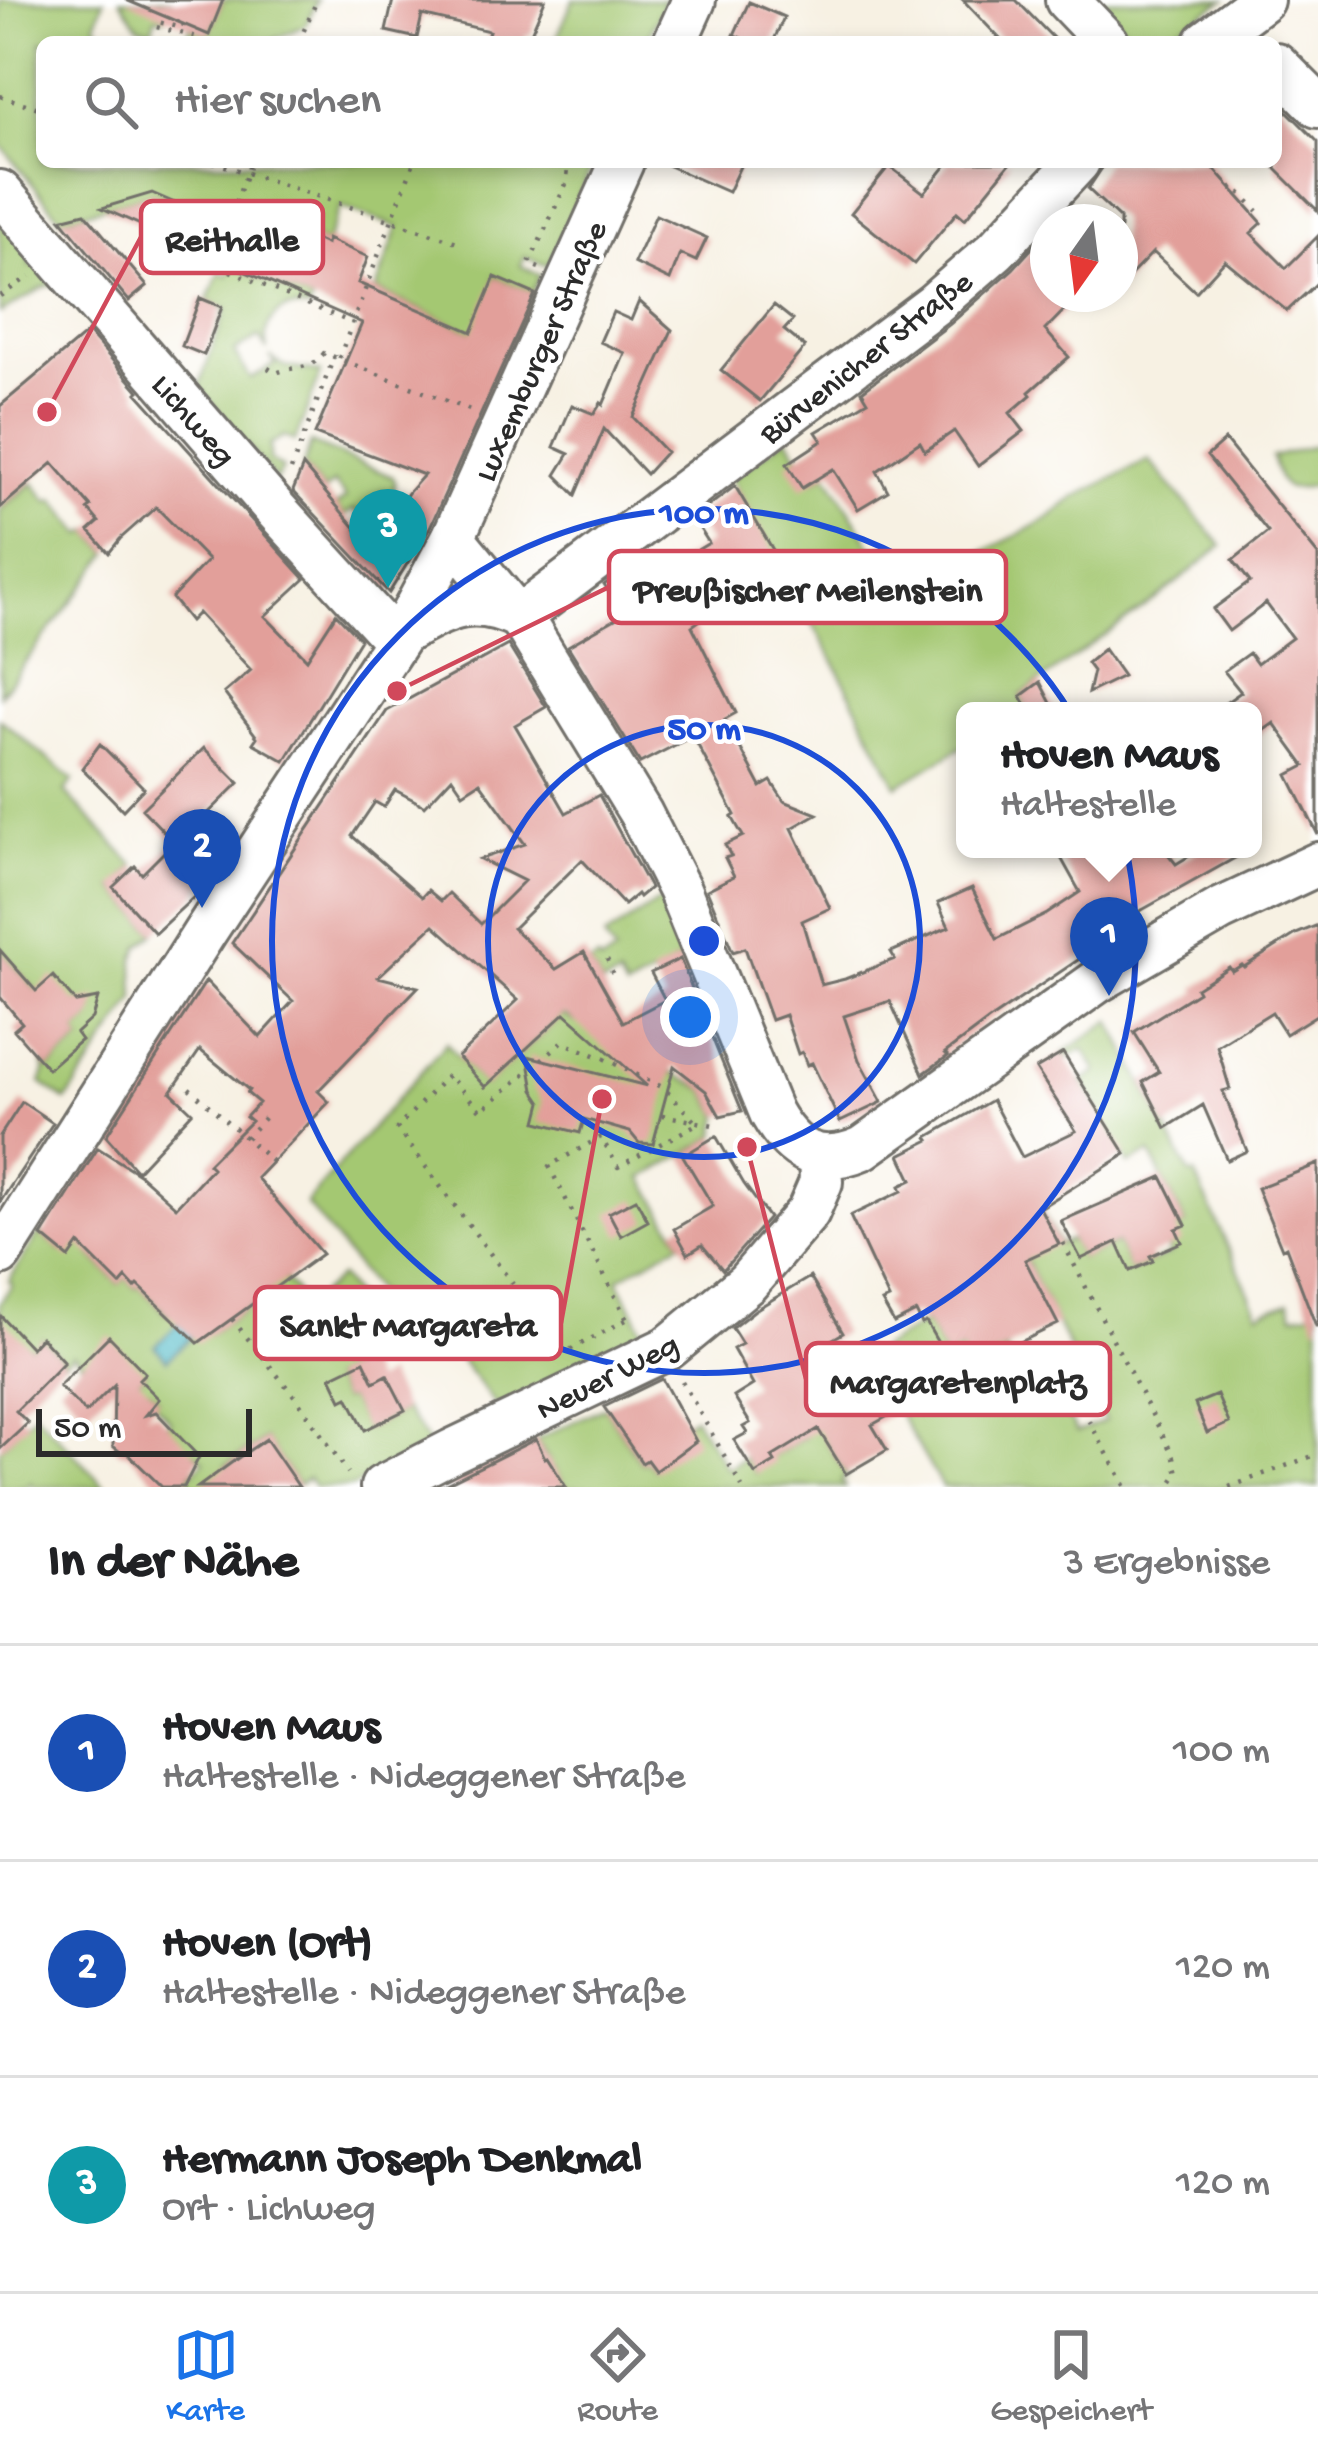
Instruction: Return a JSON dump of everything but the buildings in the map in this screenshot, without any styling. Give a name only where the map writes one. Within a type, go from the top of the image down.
[{"type":"street","points":[[678,36],[694,0]]},
{"type":"street","points":[[1067,0],[1100,36]]},
{"type":"street","points":[[1282,70],[1318,106]]},
{"type":"street","name":"Luxemburger Straße","points":[[0,1254],[399,637],[453,538],[619,168]]},
{"type":"street","name":"Bürvenicher Straße","points":[[519,616],[932,305],[996,250],[1072,168]]},
{"type":"street","name":"Lichweg","points":[[0,192],[276,510],[399,637]]},
{"type":"street","points":[[453,538],[519,616],[589,726],[686,904],[777,1123],[800,1149],[820,1156],[862,1148],[1098,981],[1220,910],[1318,864]]},
{"type":"street","points":[[399,637],[447,610],[469,604],[519,616]]},
{"type":"street","name":"Neuer Weg","points":[[382,1487],[650,1339],[764,1266],[808,1212],[821,1182],[820,1156]]},
{"type":"path","points":[[301,36],[317,0]]},
{"type":"path","points":[[184,25],[158,22],[157,28],[191,36]]},
{"type":"path","points":[[0,96],[36,107]]},
{"type":"path","points":[[233,168],[463,244]]},
{"type":"path","points":[[226,225],[249,168]]},
{"type":"path","points":[[276,510],[412,168]]},
{"type":"path","points":[[535,267],[529,264],[567,182],[568,168]]},
{"type":"path","points":[[1231,188],[1258,211]]},
{"type":"path","points":[[230,271],[352,323]]},
{"type":"path","points":[[268,368],[276,373],[306,368],[324,353],[485,416]]},
{"type":"path","points":[[607,959],[615,979]]},
{"type":"path","points":[[626,1320],[564,1353],[397,1128],[448,1075],[481,1111],[562,1042],[664,1088],[697,1124]]},
{"type":"path","points":[[190,1088],[274,1163]]},
{"type":"path","points":[[246,1138],[268,1115]]},
{"type":"path","points":[[662,1115],[718,1126]]},
{"type":"path","points":[[697,1124],[618,1167],[601,1136],[549,1166],[626,1320],[650,1339],[681,1379],[742,1487]]},
{"type":"path","points":[[1063,1243],[1174,1457],[1178,1473],[1169,1487]]},
{"type":"path","points":[[232,1319],[357,1486]]},
{"type":"path","points":[[1010,1366],[1039,1353],[1051,1354],[1126,1487]]},
{"type":"path","points":[[1229,1487],[1318,1454]]},
{"type":"green space","points":[[0,0],[104,0],[97,28],[114,36],[36,36],[36,168],[591,168],[548,266],[524,257],[521,266],[540,275],[532,293],[495,277],[483,337],[376,290],[398,227],[340,207],[326,244],[259,215],[249,236],[152,193],[61,219],[0,144]]},
{"type":"green space","points":[[120,0],[171,0],[164,19],[155,18],[152,30],[139,27]]},
{"type":"green space","points":[[223,0],[317,0],[306,25],[281,36],[188,36],[190,27],[209,34]]},
{"type":"green space","points":[[573,0],[665,0],[649,36],[558,36]]},
{"type":"green space","points":[[1094,0],[1224,0],[1172,30],[1142,34],[1111,17]]},
{"type":"green space","points":[[0,213],[32,249],[30,266],[41,259],[62,283],[46,286],[0,313]]},
{"type":"green space","points":[[232,266],[312,301],[308,309],[289,309],[275,316],[267,331],[267,350],[259,337],[234,352],[251,379],[275,364],[270,356],[288,367],[321,373],[295,441],[283,436],[270,445],[270,460],[283,469],[276,480],[199,387],[226,309],[208,300],[220,272],[228,276]]},
{"type":"green space","points":[[787,437],[814,480],[827,473],[899,592],[1022,533],[1075,497],[1149,460],[1222,546],[1021,695],[1024,702],[956,702],[956,750],[897,786],[834,661],[731,479]]},
{"type":"green space","points":[[311,443],[393,477],[392,495],[383,491],[373,508],[382,514],[366,541],[359,532],[367,524],[354,509],[345,516],[336,506],[346,498],[334,483],[324,491],[303,466]]},
{"type":"green space","points":[[1318,445],[1318,484],[1286,487],[1272,457]]},
{"type":"green space","points":[[33,483],[49,502],[54,499],[83,535],[89,531],[109,553],[0,695],[0,510]]},
{"type":"green space","points":[[0,719],[73,780],[65,792],[135,866],[114,888],[155,933],[134,959],[135,999],[66,1101],[41,1083],[42,1062],[49,1069],[81,1040],[76,1033],[94,1009],[86,1001],[77,1003],[36,991],[0,950]]},
{"type":"green space","points":[[667,896],[689,954],[626,990],[619,977],[602,985],[590,964],[615,954],[604,938]]},
{"type":"green space","points":[[563,1015],[705,1090],[720,1116],[716,1136],[643,1178],[681,1242],[618,1279],[646,1337],[498,1408],[429,1319],[409,1333],[306,1203],[446,1043],[485,1086]]},
{"type":"green space","points":[[1111,1021],[1190,1175],[1195,1174],[1258,1313],[1289,1302],[1294,1315],[1318,1310],[1318,1487],[942,1487],[866,1357],[926,1322],[946,1357],[962,1349],[970,1366],[1006,1349],[1014,1377],[1041,1366],[1055,1380],[1051,1385],[1077,1432],[1105,1421],[979,1166],[1025,1180],[1059,1244],[1071,1239],[1081,1258],[1117,1243],[1131,1271],[1170,1254],[1176,1229],[1186,1224],[1150,1153],[1129,1164],[1082,1082],[1097,1072],[1084,1049],[1067,1058],[1063,1053]]},
{"type":"green space","points":[[39,1233],[61,1251],[71,1237],[119,1284],[126,1278],[167,1315],[209,1335],[284,1278],[339,1339],[352,1367],[331,1378],[366,1429],[405,1410],[429,1444],[353,1487],[314,1487],[308,1478],[298,1485],[265,1439],[226,1465],[241,1487],[195,1487],[187,1478],[204,1461],[195,1453],[151,1440],[171,1421],[154,1403],[158,1398],[148,1389],[118,1400],[145,1373],[82,1363],[73,1354],[64,1362],[42,1338],[31,1348],[0,1325],[0,1303],[12,1285],[9,1281]]},
{"type":"green space","points":[[339,1277],[380,1329],[372,1334],[319,1295]]},
{"type":"green space","points":[[815,1404],[827,1443],[847,1476],[841,1480],[845,1487],[566,1487],[536,1440],[604,1407],[641,1463],[655,1470],[649,1443],[694,1417],[727,1469],[745,1457],[755,1473],[805,1437]]},
{"type":"green space","points":[[35,1413],[106,1487],[35,1487],[31,1483],[0,1487],[0,1449]]},
{"type":"water","points":[[932,579],[949,598],[951,605],[946,610],[939,610],[921,590]]},
{"type":"water","points":[[180,1322],[193,1335],[167,1360],[155,1346]]},
{"type":"place","name":"Reithalle","points":[[47,412]]},
{"type":"place","name":"Hermann Joseph Denkmal","points":[[388,588]]},
{"type":"place","name":"Preußischer Meilenstein","points":[[397,691]]},
{"type":"place","name":"Hoven (Ort)","points":[[202,908]]},
{"type":"place","name":"Hoven Maus","points":[[1109,996]]},
{"type":"place","name":"Sankt Margareta","points":[[602,1099]]},
{"type":"place","name":"Margaretenplatz","points":[[747,1147]]}]
